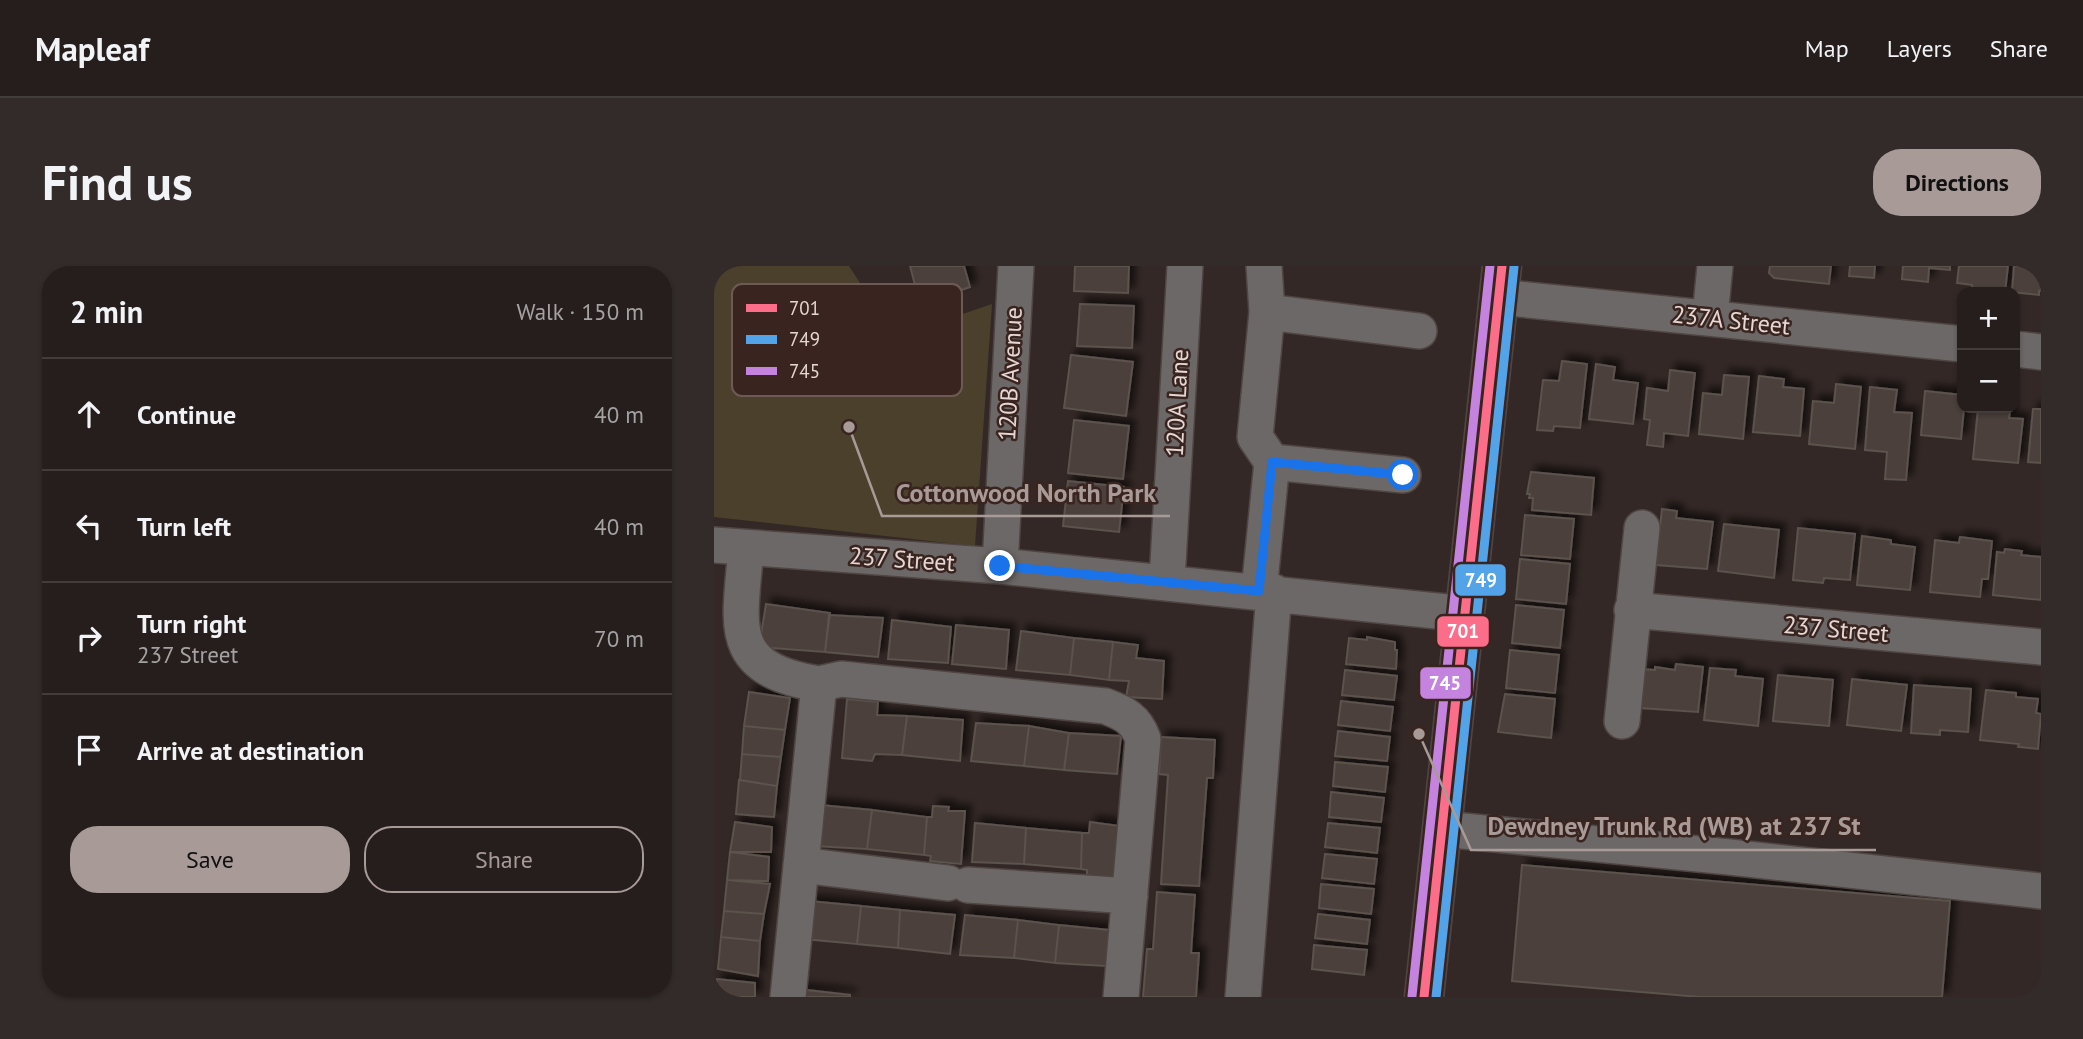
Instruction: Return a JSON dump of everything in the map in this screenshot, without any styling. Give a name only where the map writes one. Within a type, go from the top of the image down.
[{"type":"main road","points":[[1424,997],[1501,281]]},
{"type":"street","name":"120B Avenue","points":[[1000,566],[1016,266]]},
{"type":"street","name":"120A Lane","points":[[1167,582],[1185,266]]},
{"type":"street","points":[[1243,997],[1272,462],[1255,437],[1267,312],[1264,266]]},
{"type":"street","points":[[1710,317],[1715,266]]},
{"type":"street","name":"237A Street","points":[[1501,281],[1710,317],[1957,343]]},
{"type":"street","points":[[1267,312],[1419,331]]},
{"type":"street","points":[[2020,350],[2041,352]]},
{"type":"street","points":[[1272,462],[1403,475]]},
{"type":"street","points":[[1622,721],[1642,528]]},
{"type":"street","name":"237 Street","points":[[730,547],[1000,566],[1465,614]]},
{"type":"street","points":[[730,547],[742,637],[750,651],[777,673],[790,679],[819,684],[841,679],[1105,706],[1139,726],[1143,739],[1121,997]]},
{"type":"street","name":"237 Street","points":[[1632,610],[2041,647]]},
{"type":"street","points":[[788,997],[819,684]]},
{"type":"street","points":[[1443,829],[2041,891]]},
{"type":"street","points":[[802,865],[958,884],[1130,896]]},
{"type":"shaded area","points":[[714,266],[849,266],[861,284],[732,284],[732,396],[962,396],[962,314],[992,304],[975,546],[714,517]]},
{"type":"building","points":[[910,266],[964,266],[970,287],[962,290],[962,284],[915,284]]},
{"type":"building","points":[[1075,266],[1129,266],[1128,293],[1074,291]]},
{"type":"building","points":[[1770,266],[1831,266],[1829,284],[1774,278],[1769,273]]},
{"type":"building","points":[[1850,266],[1875,266],[1874,278],[1849,276]]},
{"type":"building","points":[[1903,266],[1950,266],[1950,270],[1929,268],[1928,282],[1902,279]]},
{"type":"building","points":[[1959,266],[2008,266],[2006,287],[1972,287],[1957,283]]},
{"type":"building","points":[[2014,266],[2041,266],[2039,295],[2020,293],[2020,287],[2012,287]]},
{"type":"building","points":[[1080,304],[1134,306],[1132,348],[1077,346]]},
{"type":"building","points":[[1071,355],[1133,362],[1126,416],[1064,408]]},
{"type":"building","points":[[1562,361],[1587,364],[1580,428],[1554,426],[1553,431],[1537,430],[1543,380],[1559,381]]},
{"type":"building","points":[[1596,364],[1615,367],[1613,380],[1638,383],[1633,424],[1589,419]]},
{"type":"building","points":[[1670,370],[1695,373],[1688,436],[1664,433],[1663,447],[1647,445],[1650,420],[1644,419],[1647,388],[1668,391]]},
{"type":"building","points":[[1724,375],[1749,377],[1743,439],[1699,434],[1703,393],[1722,395]]},
{"type":"building","points":[[1759,376],[1784,379],[1783,387],[1804,389],[1800,436],[1753,432]]},
{"type":"building","points":[[1836,384],[1861,387],[1855,449],[1809,444],[1813,401],[1834,403]]},
{"type":"building","points":[[1870,387],[1897,390],[1894,412],[1912,413],[1906,480],[1885,479],[1887,452],[1865,450]]},
{"type":"building","points":[[1925,391],[1957,394],[1957,413],[1964,413],[1961,439],[1921,435]]},
{"type":"building","points":[[2033,409],[2041,409],[2041,463],[2028,462]]},
{"type":"building","points":[[1978,413],[2010,413],[2009,418],[2023,419],[2018,463],[1973,459]]},
{"type":"building","points":[[1074,420],[1129,426],[1123,479],[1068,473]]},
{"type":"building","points":[[1531,472],[1594,478],[1591,515],[1532,510],[1533,498],[1529,498],[1530,494],[1527,494]]},
{"type":"building","points":[[1068,481],[1124,487],[1119,532],[1063,526]]},
{"type":"building","points":[[1662,509],[1677,511],[1676,518],[1713,522],[1707,569],[1656,565]]},
{"type":"building","points":[[1525,515],[1574,519],[1570,559],[1521,555]]},
{"type":"building","points":[[1724,524],[1779,530],[1774,578],[1718,571]]},
{"type":"building","points":[[1798,528],[1855,534],[1850,580],[1824,578],[1823,583],[1793,580]]},
{"type":"building","points":[[1862,536],[1915,547],[1910,590],[1857,585]]},
{"type":"building","points":[[1960,537],[1992,541],[1988,579],[1982,579],[1980,597],[1930,592],[1935,540],[1959,543]]},
{"type":"building","points":[[2005,549],[2022,551],[2021,555],[2041,557],[2041,600],[1993,595],[1997,552],[2004,553]]},
{"type":"building","points":[[1520,559],[1570,564],[1566,604],[1516,599]]},
{"type":"building","points":[[766,604],[830,613],[825,652],[759,647]]},
{"type":"building","points":[[1516,605],[1564,610],[1560,648],[1512,643]]},
{"type":"building","points":[[829,615],[883,618],[878,657],[825,652]]},
{"type":"building","points":[[892,620],[951,627],[948,663],[888,659]]},
{"type":"building","points":[[956,625],[1009,630],[1006,669],[952,664]]},
{"type":"building","points":[[1021,631],[1074,638],[1070,675],[1016,670]]},
{"type":"building","points":[[1367,637],[1395,642],[1396,669],[1346,664],[1349,638],[1367,640]]},
{"type":"building","points":[[1074,638],[1113,642],[1109,680],[1070,675]]},
{"type":"building","points":[[1113,642],[1138,645],[1136,658],[1164,661],[1162,699],[1126,697],[1129,681],[1109,680]]},
{"type":"building","points":[[1510,650],[1559,655],[1555,693],[1506,688]]},
{"type":"building","points":[[1676,664],[1703,667],[1698,712],[1640,708],[1642,669],[1655,670],[1655,667],[1675,670]]},
{"type":"building","points":[[1710,668],[1736,670],[1735,676],[1763,679],[1758,726],[1704,720]]},
{"type":"building","points":[[1345,670],[1397,676],[1394,700],[1342,695]]},
{"type":"building","points":[[1778,675],[1833,680],[1829,726],[1773,721]]},
{"type":"building","points":[[1852,679],[1907,685],[1901,731],[1847,725]]},
{"type":"building","points":[[1914,685],[1971,689],[1968,732],[1940,730],[1940,735],[1911,733]]},
{"type":"building","points":[[1986,690],[2016,693],[2016,697],[2038,699],[2036,713],[2041,714],[2038,749],[1980,740]]},
{"type":"building","points":[[749,692],[790,698],[785,730],[744,726]]},
{"type":"building","points":[[1505,694],[1555,699],[1551,738],[1498,732]]},
{"type":"building","points":[[847,699],[878,702],[877,715],[907,716],[902,755],[875,754],[872,761],[842,758]]},
{"type":"building","points":[[1341,701],[1393,707],[1390,731],[1338,725]]},
{"type":"building","points":[[907,716],[963,720],[960,761],[902,755]]},
{"type":"building","points":[[976,723],[1029,726],[1024,766],[971,761]]},
{"type":"building","points":[[744,726],[785,730],[781,757],[742,754]]},
{"type":"building","points":[[1029,726],[1069,733],[1064,770],[1024,766]]},
{"type":"building","points":[[1338,731],[1390,737],[1387,761],[1335,756]]},
{"type":"building","points":[[1069,733],[1121,736],[1117,774],[1064,770]]},
{"type":"building","points":[[1161,737],[1215,740],[1213,778],[1207,778],[1199,886],[1161,884],[1168,775],[1159,774]]},
{"type":"building","points":[[742,754],[781,757],[777,786],[740,780]]},
{"type":"building","points":[[1335,762],[1388,767],[1385,792],[1333,786]]},
{"type":"building","points":[[739,780],[777,786],[774,817],[736,814]]},
{"type":"building","points":[[1331,792],[1384,798],[1381,822],[1329,817]]},
{"type":"building","points":[[820,805],[872,810],[867,849],[815,846]]},
{"type":"building","points":[[933,806],[949,807],[948,811],[965,811],[961,864],[930,861],[931,856],[924,855],[927,817],[932,817]]},
{"type":"building","points":[[872,810],[927,817],[924,855],[867,849]]},
{"type":"building","points":[[735,822],[772,827],[771,852],[730,852]]},
{"type":"building","points":[[1090,822],[1120,826],[1115,879],[1087,877],[1087,870],[1081,869],[1082,833],[1089,833]]},
{"type":"building","points":[[975,823],[1026,828],[1024,864],[972,862]]},
{"type":"building","points":[[1328,823],[1380,828],[1377,853],[1325,847]]},
{"type":"building","points":[[1026,828],[1082,833],[1081,869],[1024,864]]},
{"type":"building","points":[[730,852],[769,857],[768,881],[727,880]]},
{"type":"building","points":[[1325,854],[1377,859],[1374,884],[1322,878]]},
{"type":"building","points":[[1522,865],[1950,901],[1942,997],[1700,997],[1512,981]]},
{"type":"building","points":[[727,880],[770,884],[764,914],[724,911]]},
{"type":"building","points":[[1321,884],[1374,889],[1371,914],[1319,908]]},
{"type":"building","points":[[1157,892],[1195,895],[1191,953],[1199,953],[1196,997],[1143,997],[1147,949],[1153,949]]},
{"type":"building","points":[[809,901],[861,906],[857,944],[804,939]]},
{"type":"building","points":[[861,906],[900,910],[898,948],[857,944]]},
{"type":"building","points":[[900,910],[955,915],[950,954],[898,948]]},
{"type":"building","points":[[724,911],[764,914],[760,941],[721,937]]},
{"type":"building","points":[[1318,914],[1370,920],[1367,944],[1315,938]]},
{"type":"building","points":[[965,915],[1018,920],[1014,958],[960,955]]},
{"type":"building","points":[[1018,920],[1059,925],[1055,963],[1014,958]]},
{"type":"building","points":[[1059,925],[1109,930],[1106,966],[1055,963]]},
{"type":"building","points":[[721,937],[760,941],[758,976],[718,969]]},
{"type":"building","points":[[1314,945],[1367,950],[1364,975],[1312,969]]},
{"type":"building","points":[[717,979],[755,983],[755,997],[715,997]]},
{"type":"building","points":[[798,989],[850,995],[850,997],[797,997]]},
{"type":"transit line","name":"745","points":[[1412,996],[1490,266]]},
{"type":"transit line","name":"701","points":[[1424,997],[1502,266]]},
{"type":"transit line","name":"749","points":[[1436,997],[1514,267]]},
{"type":"place","name":"Cottonwood North Park","points":[[849,427]]},
{"type":"place","name":"Dewdney Trunk Rd (WB) at 237 St","points":[[1419,734]]},
{"type":"route","points":[[1000,566],[1259,591],[1272,462],[1403,475]]}]
